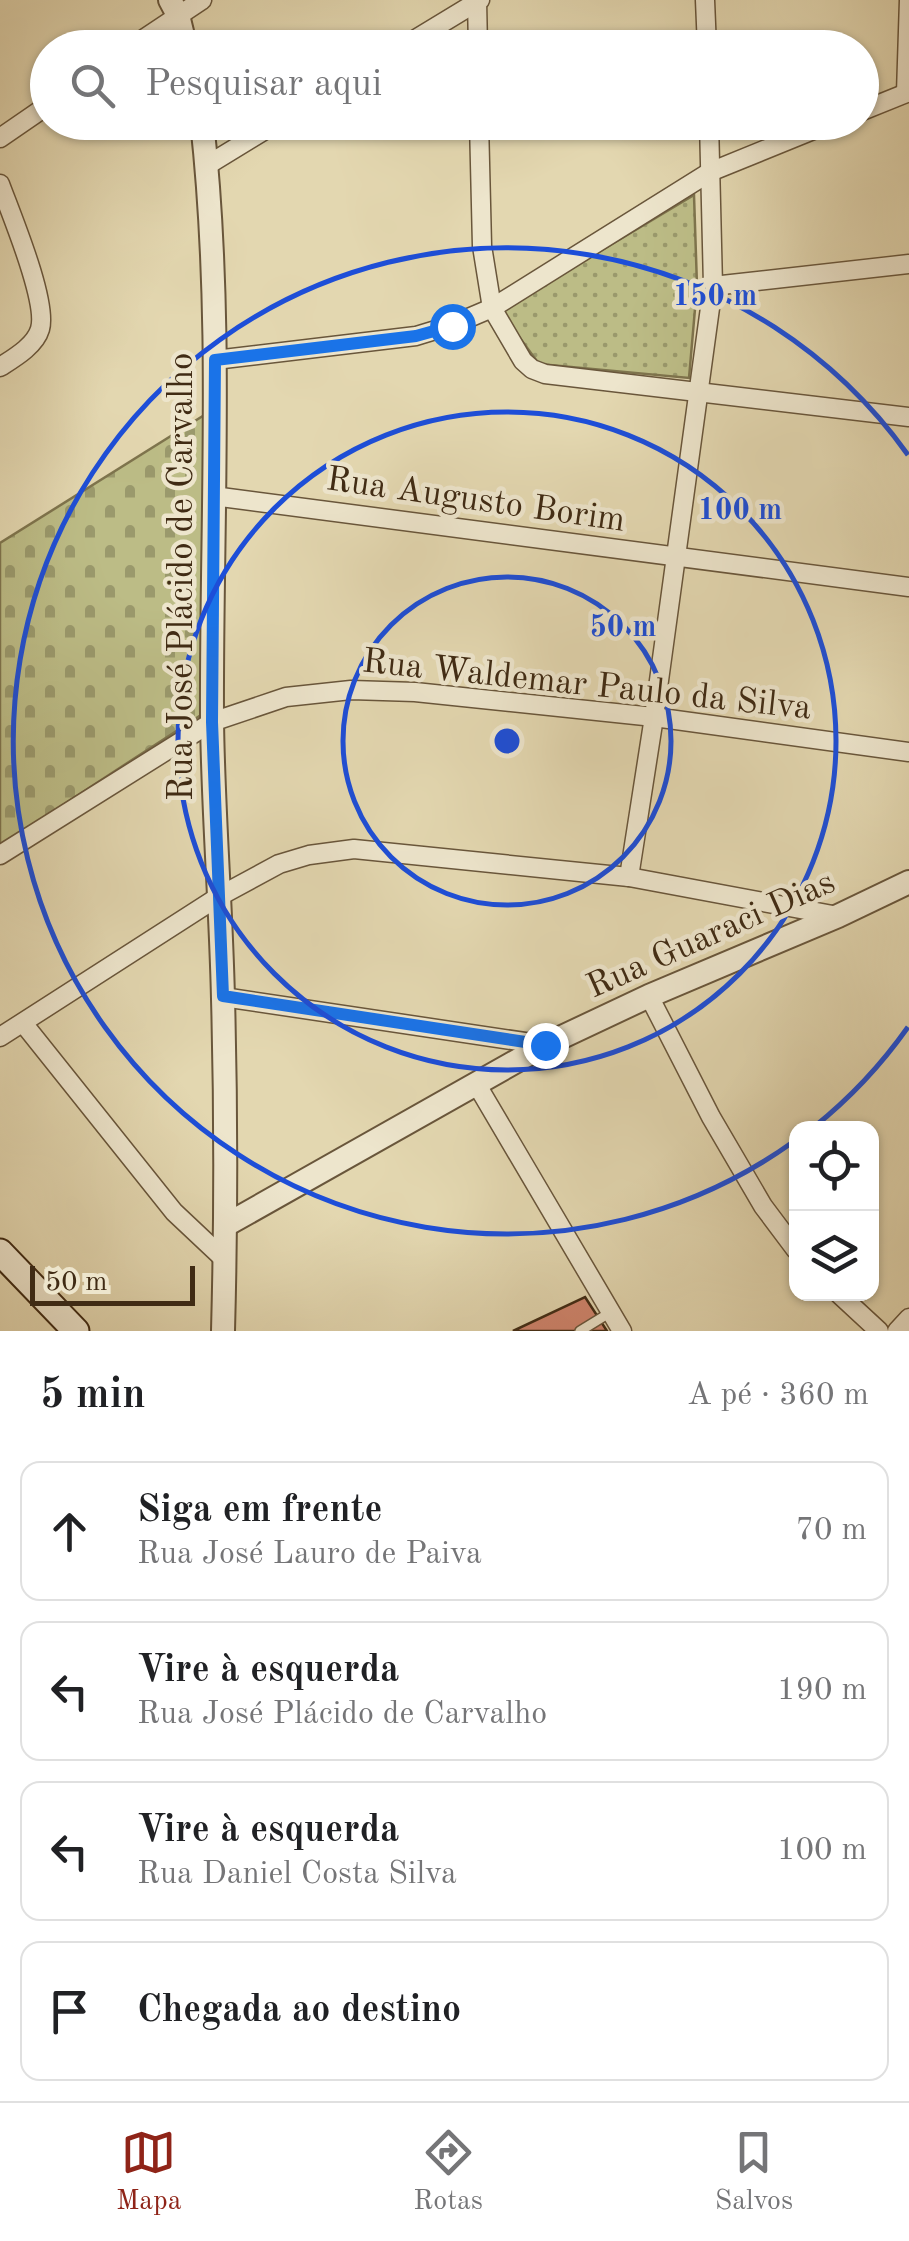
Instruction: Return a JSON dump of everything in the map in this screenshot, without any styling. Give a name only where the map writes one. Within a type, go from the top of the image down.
[{"type":"main road","points":[[0,1252],[76,1331]]},
{"type":"street","points":[[149,30],[174,7],[202,0]]},
{"type":"street","points":[[430,30],[478,0]]},
{"type":"street","points":[[478,0],[478,30]]},
{"type":"street","points":[[705,0],[706,30]]},
{"type":"street","points":[[879,104],[908,93],[908,0]]},
{"type":"street","points":[[0,138],[30,117]]},
{"type":"street","name":"Rua José Plácido de Carvalho","points":[[204,140],[215,360],[212,722],[223,996],[223,1331]]},
{"type":"street","points":[[206,166],[249,140]]},
{"type":"street","points":[[479,140],[482,246],[492,308],[523,361],[532,369],[545,374],[909,417]]},
{"type":"street","points":[[629,877],[714,286],[709,140]]},
{"type":"street","points":[[215,360],[416,336],[452,326],[492,308],[710,172],[789,140]]},
{"type":"street","points":[[0,184],[31,272],[41,327],[36,338],[0,367]]},
{"type":"street","points":[[714,286],[909,264]]},
{"type":"street","name":"Rua Augusto Borim","points":[[213,496],[909,587]]},
{"type":"street","name":"Rua Waldemar Paulo da Silva","points":[[0,855],[212,722],[286,696],[351,690],[415,692],[654,717],[909,752]]},
{"type":"street","points":[[0,1036],[218,897],[279,864],[310,855],[354,850],[629,877],[838,916]]},
{"type":"street","name":"Rua Guaraci Dias","points":[[226,1225],[545,1045],[909,882]]},
{"type":"street","points":[[223,996],[545,1045]]},
{"type":"street","points":[[650,996],[711,1117],[762,1206],[789,1241]]},
{"type":"street","points":[[23,1023],[174,1212],[225,1260]]},
{"type":"street","points":[[477,1085],[622,1331]]},
{"type":"street","points":[[847,1301],[879,1331]]},
{"type":"street","points":[[896,1331],[909,1318]]},
{"type":"lane","points":[[580,1331],[611,1312]]},
{"type":"green space","points":[[694,195],[697,286],[689,378],[539,364],[500,311]]},
{"type":"green space","points":[[206,414],[201,715],[0,846],[0,543]]},
{"type":"building","points":[[585,1297],[607,1331],[513,1331]]},
{"type":"route","points":[[452,326],[416,336],[215,360],[212,722],[223,996],[545,1045]]}]
